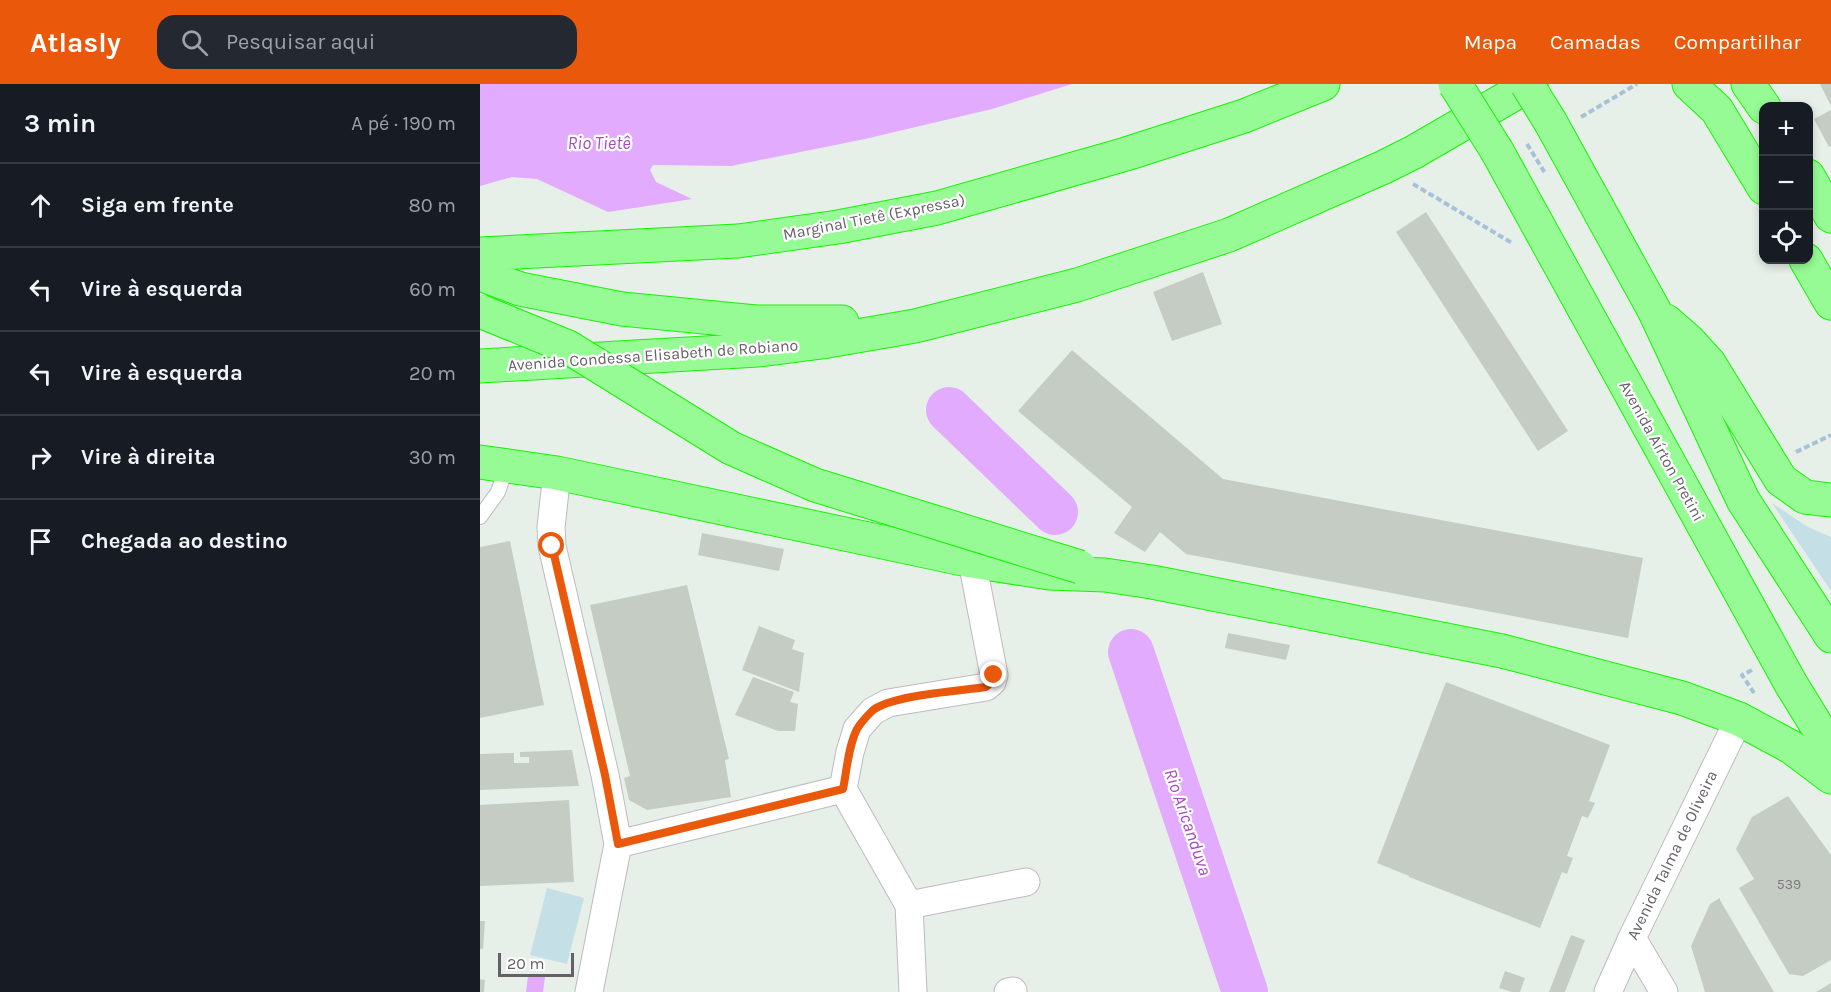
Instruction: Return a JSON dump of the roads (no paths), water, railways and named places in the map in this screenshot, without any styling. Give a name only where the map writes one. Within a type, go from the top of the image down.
[{"type":"highway","name":"Marginal Tietê (Expressa)","points":[[480,254],[738,241],[838,227],[937,208],[1126,154],[1244,116],[1323,84]]},
{"type":"highway","name":"Avenida Aírton Pretini","points":[[1455,84],[1497,151],[1786,675],[1831,749]]},
{"type":"highway","points":[[1529,84],[1654,310],[1743,500],[1831,636]]},
{"type":"highway","name":"Avenida Condessa Elisabeth de Robiano","points":[[480,366],[758,350],[822,342],[915,326],[1077,285],[1229,235],[1384,167],[1414,152],[1529,84]]},
{"type":"highway","points":[[1689,84],[1717,110],[1759,180]]},
{"type":"highway","points":[[1748,84],[1761,102]]},
{"type":"highway","points":[[1818,182],[1831,216]]},
{"type":"highway","points":[[1808,264],[1831,303]]},
{"type":"highway","points":[[480,274],[519,289],[622,309],[756,322],[862,322],[915,326]]},
{"type":"highway","points":[[1654,310],[1689,341],[1709,363],[1781,480],[1805,497],[1831,500]]},
{"type":"highway","points":[[480,311],[568,347],[731,448],[815,485],[1092,571],[1502,651],[1682,698],[1739,719],[1791,747],[1831,777]]},
{"type":"highway","points":[[494,464],[557,473],[972,561],[1049,573],[1092,571]]},
{"type":"street","points":[[557,473],[551,527],[552,546],[605,775],[618,844],[589,992]]},
{"type":"street","points":[[913,992],[909,905],[843,789],[857,729],[873,711],[888,703],[986,687],[992,682],[994,675],[972,561]]},
{"type":"street","name":"Avenida Talma de Oliveira","points":[[1608,992],[1739,719]]},
{"type":"street","points":[[618,844],[843,789]]},
{"type":"street","points":[[909,905],[1026,882]]},
{"type":"street","points":[[1632,938],[1664,992]]},
{"type":"lane","points":[[480,517],[498,492],[494,464]]},
{"type":"water","name":"Rio Tietê","points":[[480,84],[1072,84],[992,109],[865,139],[731,166],[653,165],[650,170],[656,182],[692,199],[608,212],[537,179],[512,177],[480,186]]},
{"type":"water","points":[[528,976],[545,977],[543,992],[526,992]]},
{"type":"waterway","name":"Rio Aricanduva","points":[[949,410],[1055,512]]},
{"type":"waterway","name":"Rio Aricanduva","points":[[1131,652],[1245,992]]}]
